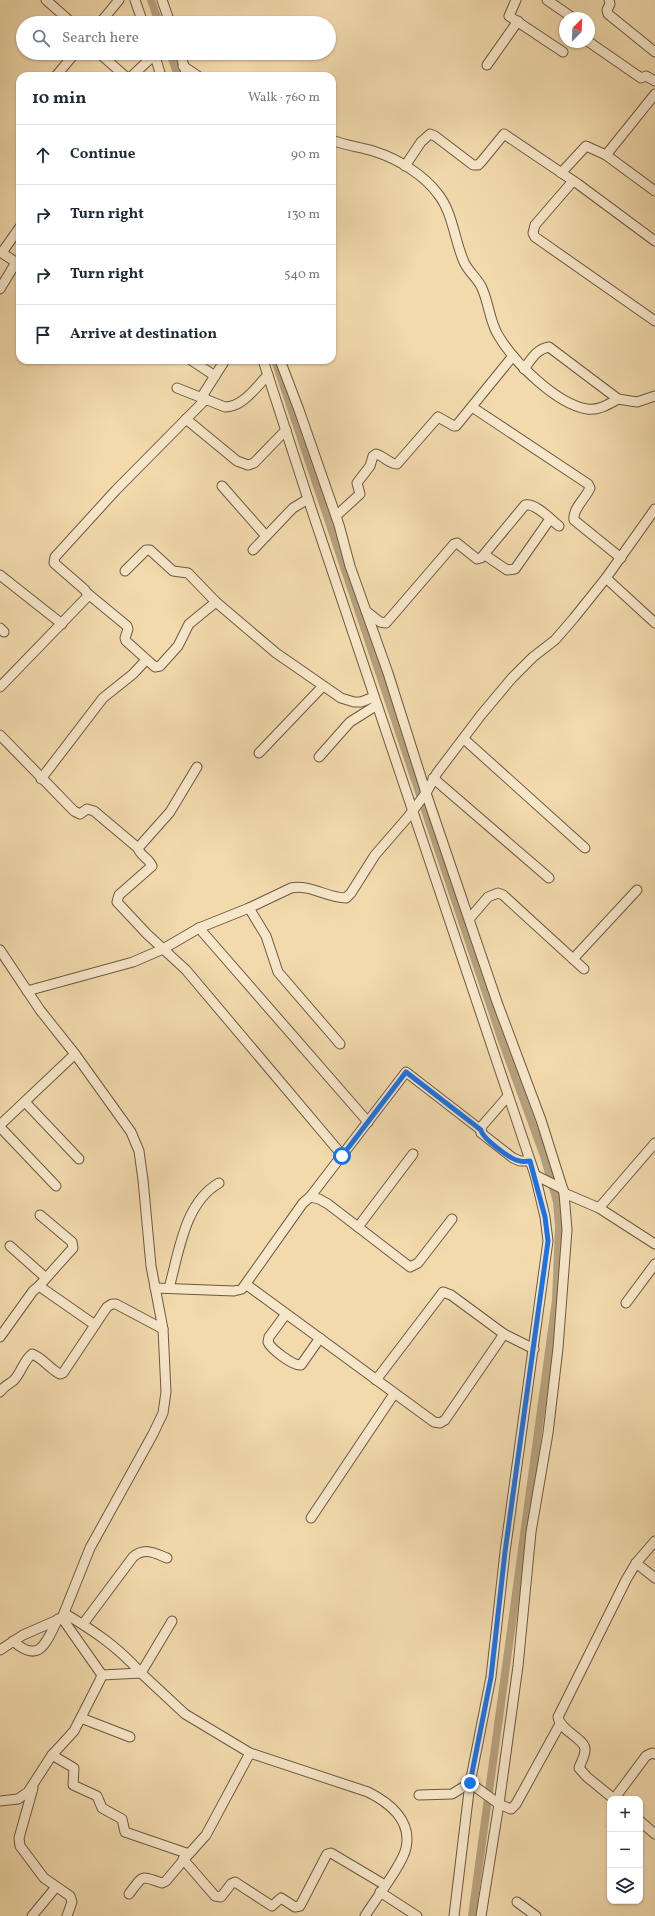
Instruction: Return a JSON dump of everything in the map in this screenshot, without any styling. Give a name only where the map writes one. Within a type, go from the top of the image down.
[{"type":"street","points":[[46,0],[64,16]]},
{"type":"street","points":[[106,16],[119,0]]},
{"type":"street","points":[[136,0],[141,16]]},
{"type":"street","points":[[162,0],[168,16]]},
{"type":"street","points":[[516,0],[509,16],[562,52]]},
{"type":"street","points":[[547,0],[564,12]]},
{"type":"street","points":[[608,0],[610,4],[607,10],[608,14],[655,52]]},
{"type":"street","points":[[487,65],[518,21]]},
{"type":"street","points":[[595,46],[641,78],[646,76],[655,81]]},
{"type":"street","points":[[59,72],[69,60]]},
{"type":"street","points":[[108,60],[121,72]]},
{"type":"street","points":[[136,72],[148,60]]},
{"type":"street","points":[[156,60],[160,72]]},
{"type":"street","points":[[182,60],[185,72]]},
{"type":"street","points":[[183,66],[192,72]]},
{"type":"street","points":[[606,155],[608,150],[655,94]]},
{"type":"street","points":[[405,166],[422,142],[430,134],[435,136],[473,165],[478,165],[504,134],[574,181],[655,241]]},
{"type":"street","points":[[336,141],[376,152],[405,166],[429,183],[444,202],[464,263],[480,285],[491,322],[498,335],[524,369],[560,397],[588,409],[602,408],[618,399]]},
{"type":"street","points":[[561,173],[586,146],[606,155],[655,191]]},
{"type":"street","points":[[574,181],[535,225],[533,232],[535,237],[655,321]]},
{"type":"street","points":[[0,289],[15,264],[14,261],[2,253],[16,233]]},
{"type":"street","points":[[524,369],[538,351],[542,348],[549,347],[618,399],[637,402],[655,396]]},
{"type":"street","points":[[336,516],[360,494],[357,483],[370,466],[373,456],[376,454],[380,455],[391,463],[397,464],[438,417],[456,426],[513,356]]},
{"type":"street","points":[[197,364],[215,376]]},
{"type":"street","points":[[216,602],[189,624],[178,646],[160,666],[155,667],[126,641],[124,638],[128,629],[127,626],[54,563],[55,558],[116,490],[186,419],[204,398],[222,364]]},
{"type":"street","points":[[265,364],[308,499],[412,811],[530,1161],[537,1176],[548,1241],[505,1552],[491,1677],[472,1785],[454,1916]]},
{"type":"street","points":[[282,364],[300,410],[336,516],[350,566],[391,680],[426,793],[470,918],[497,1002],[541,1120],[562,1190],[567,1230],[557,1356],[548,1433],[531,1532],[518,1666],[496,1802],[481,1916]]},
{"type":"street","points":[[177,388],[225,407],[232,407],[240,403],[268,375]]},
{"type":"street","points":[[472,407],[588,484],[590,488],[575,513],[574,520],[621,558]]},
{"type":"street","points":[[186,419],[237,461],[248,465],[254,463],[286,430]]},
{"type":"street","points":[[222,486],[266,536]]},
{"type":"street","points":[[253,550],[293,508],[308,499]]},
{"type":"street","points":[[366,611],[383,623],[390,620],[454,544],[457,543],[462,546],[477,559],[485,554],[525,505],[536,508],[559,526]]},
{"type":"street","points":[[27,991],[133,962],[163,949],[199,928],[298,887],[331,896],[346,898],[351,893],[375,855],[426,793],[433,778],[512,678],[555,640],[606,578],[655,509]]},
{"type":"street","points":[[485,554],[507,570],[515,569],[550,519]]},
{"type":"street","points":[[125,570],[146,550],[150,550],[174,571],[188,572],[216,602],[276,653],[323,686],[341,698],[354,702],[376,701]]},
{"type":"street","points":[[0,575],[62,624]]},
{"type":"street","points":[[606,578],[655,623]]},
{"type":"street","points":[[0,687],[86,600],[88,593]]},
{"type":"street","points":[[41,779],[103,698],[133,674],[146,660]]},
{"type":"street","points":[[259,753],[323,686]]},
{"type":"street","points":[[319,757],[350,722],[376,701]]},
{"type":"street","points":[[0,735],[41,779],[74,811],[80,814],[87,809],[94,811],[138,848],[139,853],[148,859],[152,866],[119,895],[117,902],[194,980],[342,1156]]},
{"type":"street","points":[[464,739],[585,848]]},
{"type":"street","points":[[138,848],[170,812],[197,767]]},
{"type":"street","points":[[433,778],[549,878]]},
{"type":"street","points":[[574,959],[637,890]]},
{"type":"street","points":[[470,918],[488,897],[498,893],[584,969]]},
{"type":"street","points":[[249,908],[266,936],[278,972],[340,1044]]},
{"type":"street","points":[[199,928],[368,1122]]},
{"type":"street","points":[[0,950],[27,991],[75,1054],[131,1132],[139,1151],[144,1180],[151,1266],[163,1329],[166,1392],[163,1413],[153,1434],[90,1548],[61,1617],[45,1644],[40,1650],[33,1653],[28,1652],[13,1642]]},
{"type":"street","points":[[56,1186],[0,1126],[75,1054]]},
{"type":"street","points":[[155,1288],[234,1291],[242,1289],[303,1203],[310,1197],[406,1072],[481,1130],[483,1136],[513,1158],[520,1161],[530,1161]]},
{"type":"street","points":[[481,1130],[508,1096]]},
{"type":"street","points":[[25,1102],[79,1159]]},
{"type":"street","points":[[599,1208],[655,1143]]},
{"type":"street","points":[[358,1227],[413,1154]]},
{"type":"street","points":[[537,1176],[599,1208],[655,1244]]},
{"type":"street","points":[[169,1288],[185,1231],[194,1209],[212,1187],[219,1183]]},
{"type":"street","points":[[310,1197],[319,1199],[328,1204],[410,1267],[418,1263],[452,1219]]},
{"type":"street","points":[[0,1336],[33,1291],[71,1252],[73,1246],[72,1242],[40,1215]]},
{"type":"street","points":[[10,1246],[46,1278]]},
{"type":"street","points":[[626,1303],[655,1264]]},
{"type":"street","points":[[247,1284],[394,1394],[434,1422],[440,1423],[445,1420],[504,1334]]},
{"type":"street","points":[[39,1286],[94,1325]]},
{"type":"street","points":[[376,1380],[443,1292],[451,1295],[504,1334],[534,1349]]},
{"type":"street","points":[[0,1392],[16,1377],[28,1357],[32,1354],[37,1356],[56,1372],[60,1374],[63,1373],[94,1325],[107,1307],[112,1304],[116,1304],[163,1329]]},
{"type":"street","points":[[286,1314],[269,1337],[268,1342],[272,1348],[292,1363],[301,1365],[320,1338]]},
{"type":"street","points":[[311,1518],[394,1394]]},
{"type":"street","points":[[610,1796],[579,1768],[585,1749],[584,1744],[560,1724],[558,1717],[559,1712],[626,1580],[636,1563],[655,1541]]},
{"type":"street","points":[[83,1624],[133,1557],[139,1552],[148,1551],[168,1558]]},
{"type":"street","points":[[636,1563],[655,1578]]},
{"type":"street","points":[[61,1617],[102,1675]]},
{"type":"street","points":[[0,1650],[61,1617],[83,1624],[123,1653],[141,1673],[185,1714],[250,1753],[368,1792],[382,1799],[394,1809],[402,1820],[407,1833],[406,1848],[401,1860],[365,1916]]},
{"type":"street","points":[[141,1673],[172,1621]]},
{"type":"street","points":[[102,1675],[141,1673]]},
{"type":"street","points":[[0,1801],[18,1799],[28,1792],[52,1755],[74,1731],[102,1675]]},
{"type":"street","points":[[81,1718],[130,1737]]},
{"type":"street","points":[[472,1785],[496,1802],[511,1809],[516,1804],[560,1724]]},
{"type":"street","points":[[130,1894],[140,1878],[144,1877],[162,1883],[166,1881],[206,1835],[250,1753]]},
{"type":"street","points":[[616,1796],[646,1756],[655,1754]]},
{"type":"street","points":[[52,1755],[74,1768],[73,1785],[97,1796],[102,1808],[122,1819],[125,1832],[186,1857],[215,1896],[221,1897],[232,1883],[235,1882],[272,1906],[280,1898],[295,1907],[300,1906],[327,1854],[331,1853],[382,1888],[417,1916]]},
{"type":"street","points":[[35,1781],[19,1838],[20,1846],[44,1878],[70,1896],[72,1902],[67,1916]]},
{"type":"street","points":[[419,1795],[452,1794],[472,1785]]},
{"type":"street","points":[[643,1823],[653,1830]]},
{"type":"street","points":[[32,1916],[56,1886]]},
{"type":"street","points":[[517,1902],[536,1916]]},
{"type":"waterway","points":[[151,0],[157,16]]},
{"type":"waterway","points":[[172,60],[177,72]]},
{"type":"waterway","points":[[276,364],[501,1038],[544,1156],[557,1202],[559,1227],[556,1300],[472,1916]]},
{"type":"route","points":[[342,1156],[406,1072],[481,1130],[483,1136],[490,1142],[513,1158],[520,1161],[530,1161],[541,1196],[548,1241],[505,1552],[491,1677],[470,1783]]}]
